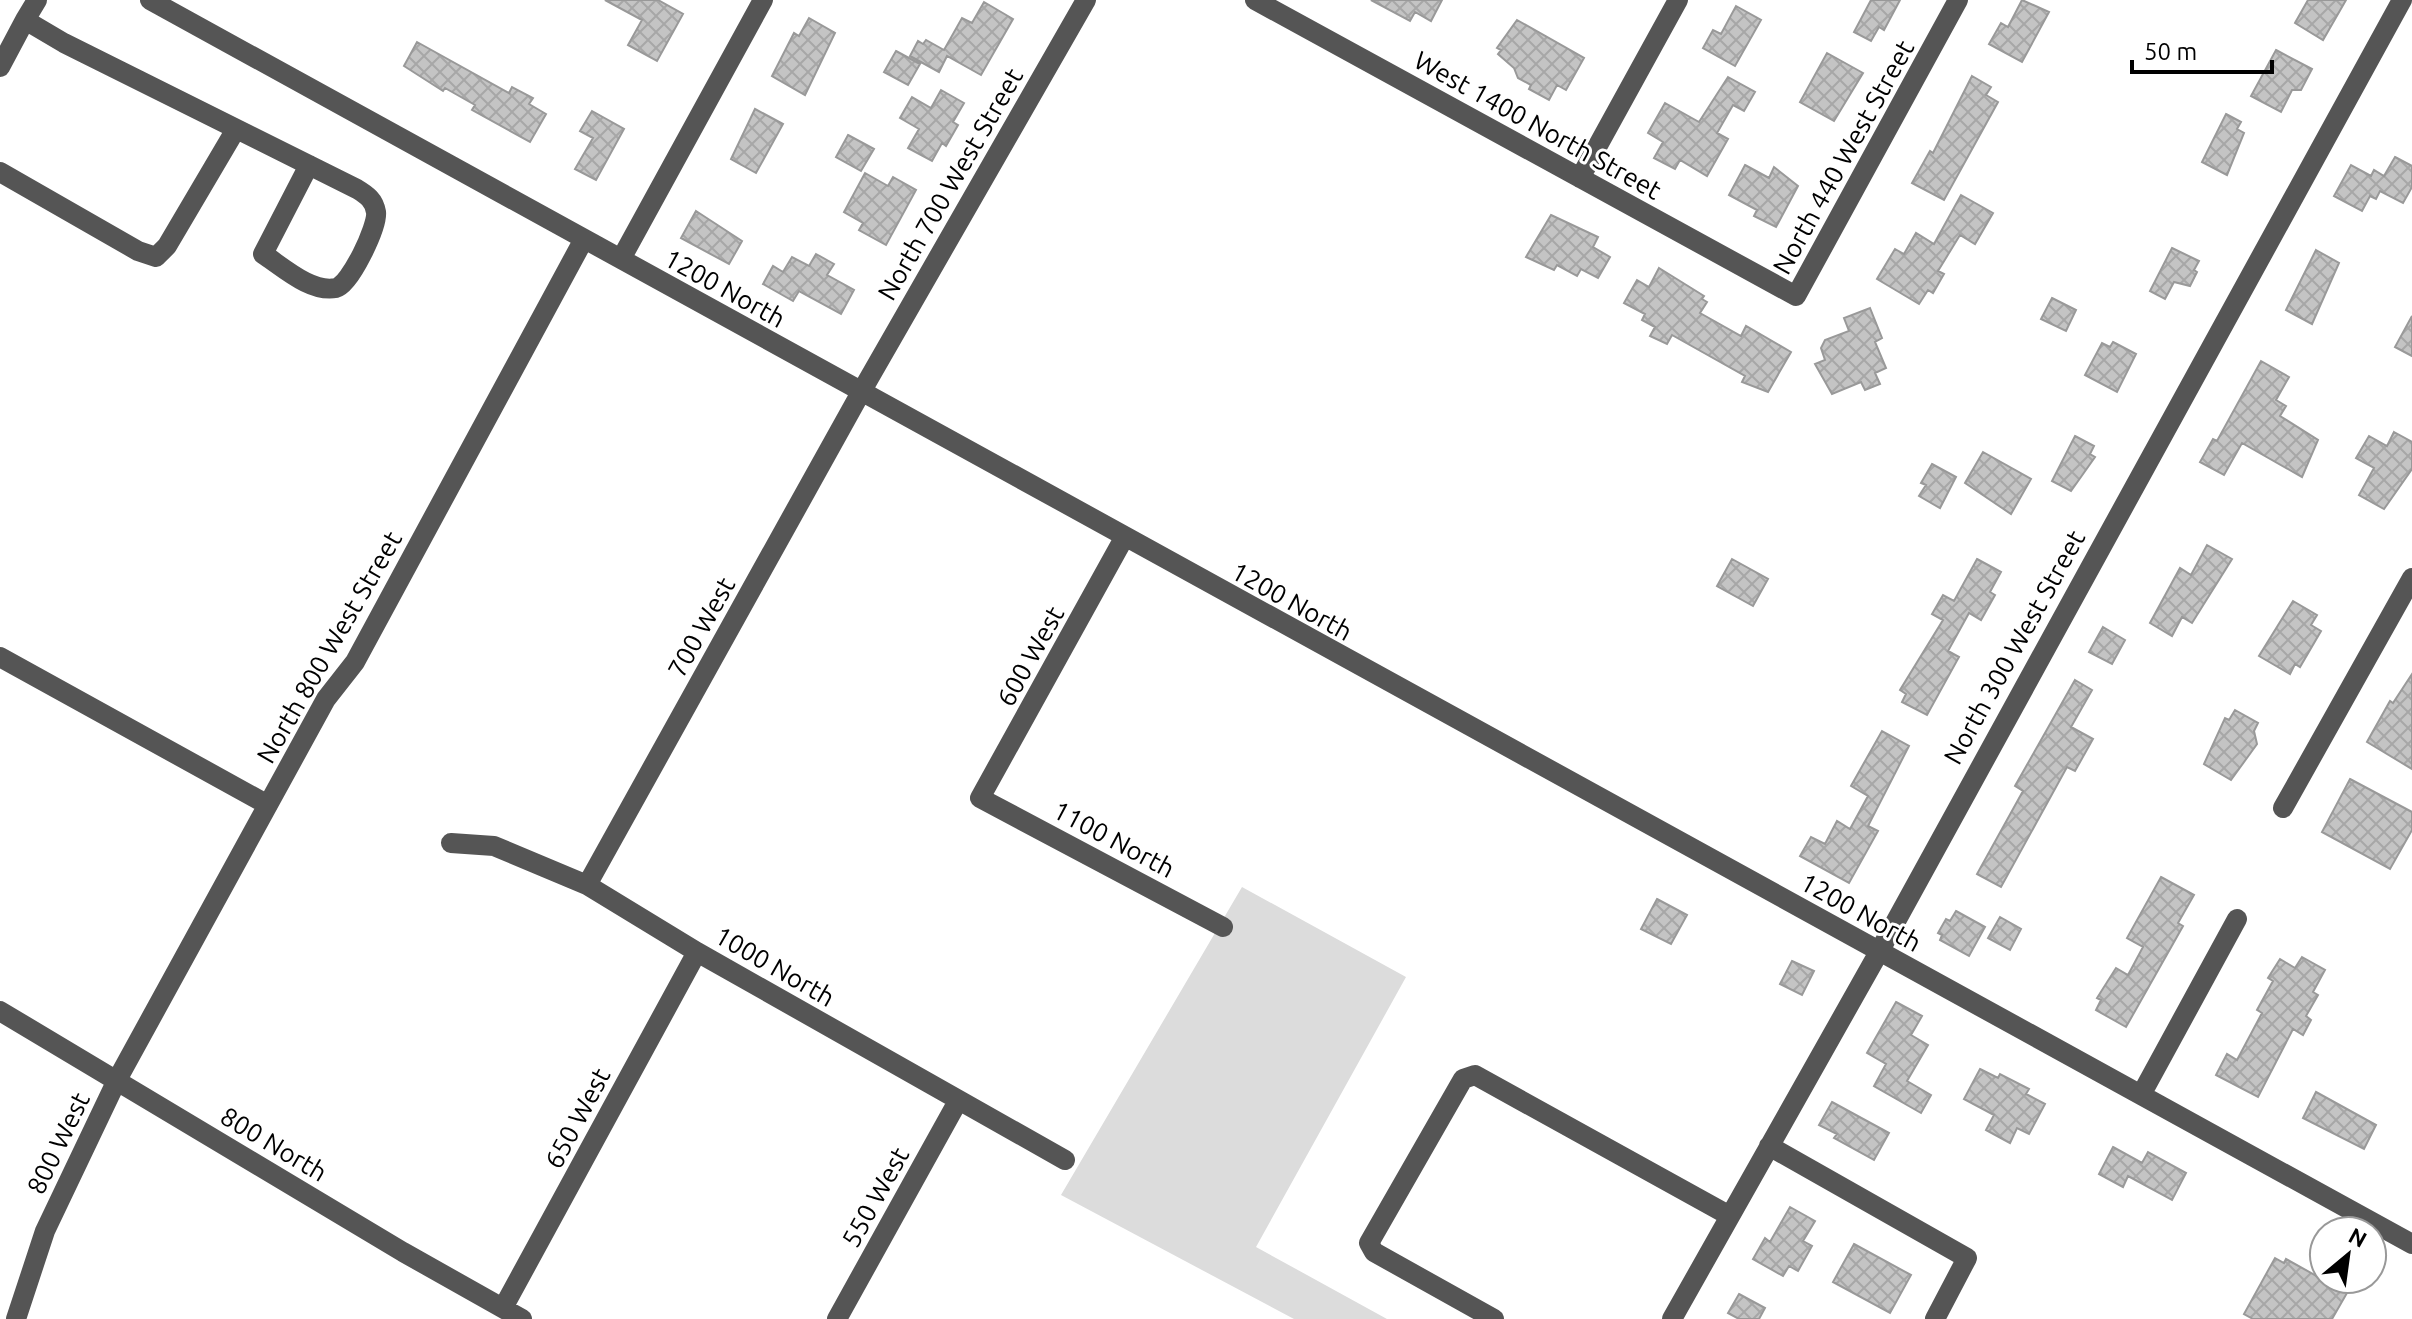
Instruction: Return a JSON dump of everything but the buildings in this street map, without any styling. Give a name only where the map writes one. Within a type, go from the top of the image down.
[{"type":"street","points":[[0,67],[37,0]]},
{"type":"street","name":"1200 North","points":[[150,0],[860,394],[2412,1244]]},
{"type":"street","name":"North 700 West Street","points":[[860,394],[1086,0]]},
{"type":"street","name":"West 1400 North Street","points":[[1255,0],[1796,296]]},
{"type":"street","points":[[1580,178],[1678,0]]},
{"type":"street","name":"North 440 West Street","points":[[1796,296],[1958,0]]},
{"type":"street","name":"North 300 West Street","points":[[1672,1319],[1879,952],[2402,0]]},
{"type":"street","points":[[621,259],[760,1]]},
{"type":"street","points":[[25,20],[236,129],[309,165],[372,198],[377,215],[347,282],[336,288],[312,285],[263,254],[309,165]]},
{"type":"street","points":[[0,172],[138,251],[156,257],[167,246],[236,129]]},
{"type":"street","name":"North 800 West Street","points":[[117,1080],[326,699],[355,662],[584,239]]},
{"type":"street","name":"700 West","points":[[587,885],[860,394]]},
{"type":"street","name":"600 West","points":[[980,798],[1124,538]]},
{"type":"street","points":[[2283,808],[2412,578]]},
{"type":"street","points":[[0,657],[268,805]]},
{"type":"street","name":"1100 North","points":[[980,798],[1223,927]]},
{"type":"street","name":"1000 North","points":[[451,843],[494,846],[587,885],[697,952],[1065,1160]]},
{"type":"street","points":[[2141,1095],[2237,919]]},
{"type":"street","name":"650 West","points":[[503,1308],[697,952]]},
{"type":"street","name":"800 North","points":[[0,1011],[522,1319]]},
{"type":"street","points":[[1494,1319],[1374,1252],[1369,1243],[1463,1079],[1475,1075],[1730,1216]]},
{"type":"street","name":"800 West","points":[[16,1319],[45,1231],[117,1080]]},
{"type":"street","name":"550 West","points":[[837,1319],[958,1101]]},
{"type":"street","points":[[1769,1146],[1967,1258],[1935,1319]]},
{"type":"shaded area","points":[[1242,887],[1406,977],[1256,1247],[1387,1319],[1294,1319],[1061,1195]]}]
